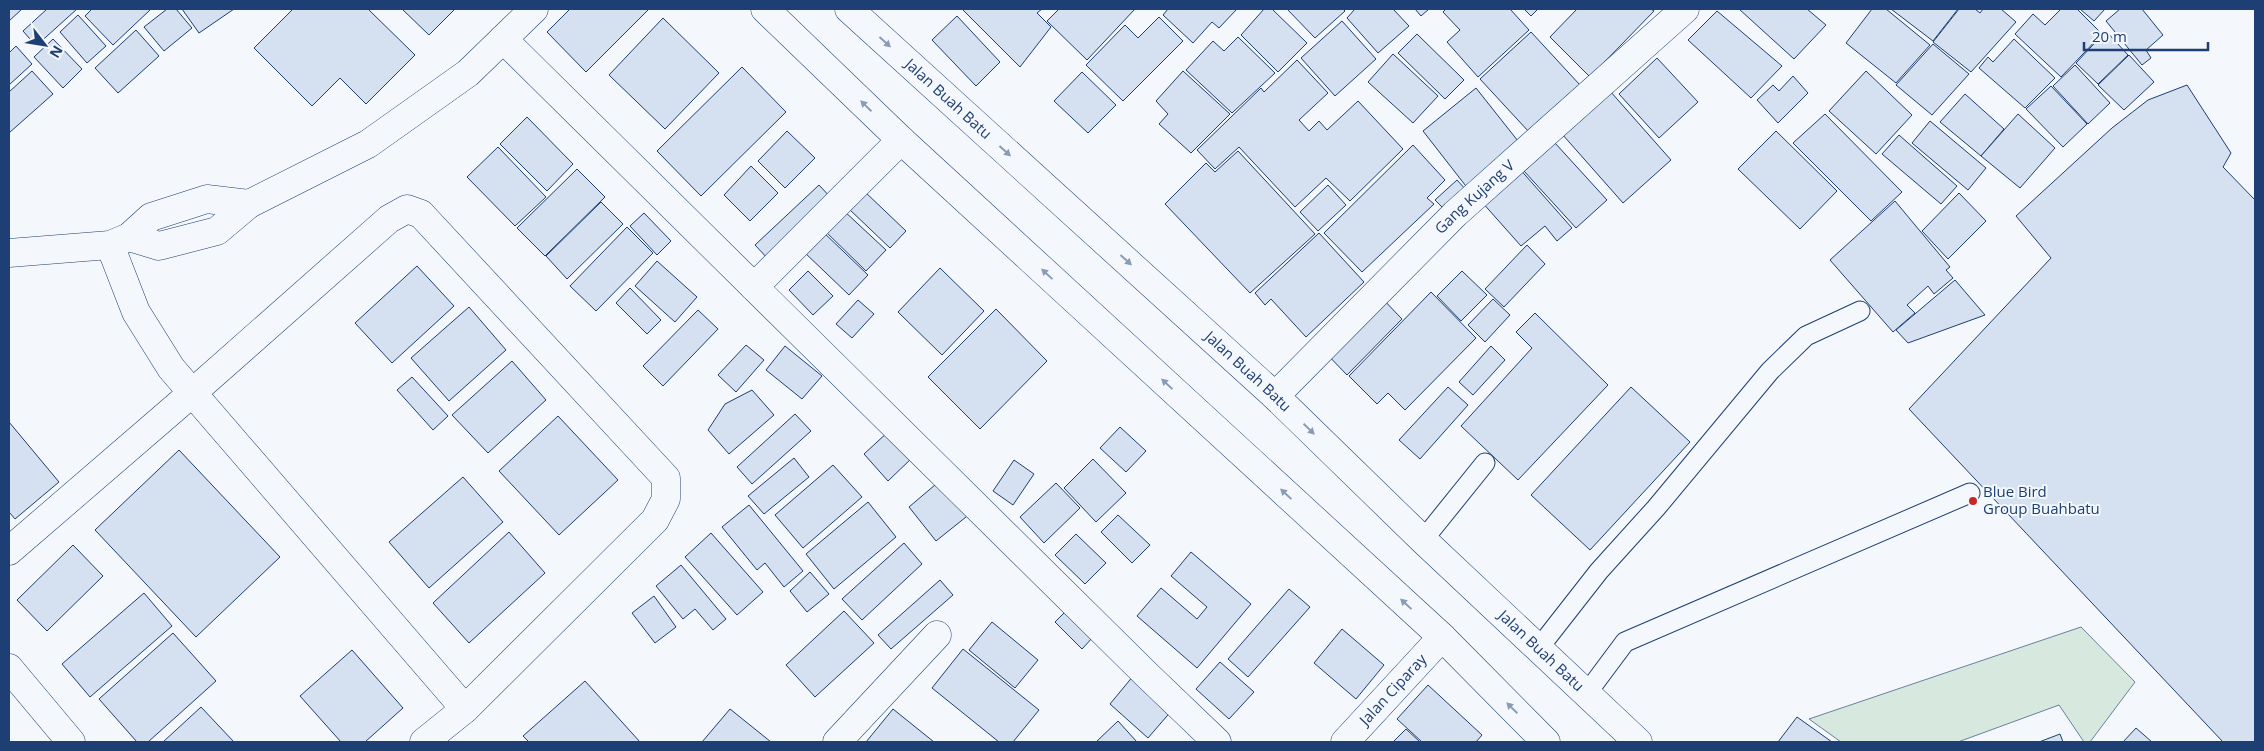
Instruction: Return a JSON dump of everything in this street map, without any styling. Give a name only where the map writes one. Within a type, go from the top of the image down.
[{"type":"street","points":[[9,253],[120,241],[158,246],[174,252],[200,244],[249,204],[368,144],[468,72],[534,9]]},
{"type":"street","points":[[765,9],[901,140],[1442,637],[1546,742]]},
{"type":"street","name":"Jalan Buah Batu","points":[[849,9],[1275,396],[1423,540],[1638,742]]},
{"type":"street","name":"Gang Kujang V","points":[[1275,396],[1455,214],[1686,9]]},
{"type":"street","points":[[504,39],[1146,674],[1218,742]]},
{"type":"street","points":[[754,287],[901,140]]},
{"type":"street","points":[[120,241],[151,217],[207,199],[249,204]]},
{"type":"street","points":[[9,551],[191,394],[389,218],[407,209],[421,214],[666,478],[666,499],[654,520],[465,708],[424,742]]},
{"type":"street","points":[[120,241],[136,312],[152,341],[191,394],[465,708]]},
{"type":"street","points":[[837,742],[937,635]]},
{"type":"street","name":"Jalan Ciparay","points":[[1345,742],[1442,637]]},
{"type":"street","points":[[9,668],[71,742]]},
{"type":"lane","points":[[1538,649],[1599,571],[1656,508],[1770,371],[1806,336],[1860,312]]},
{"type":"lane","points":[[1423,540],[1486,463]]},
{"type":"lane","points":[[1587,693],[1625,642],[1970,493]]},
{"type":"shaded area","points":[[2081,627],[2135,682],[2090,742],[2084,742],[2059,705],[1958,742],[1841,742],[1809,719]]},
{"type":"building","points":[[9,9],[22,9],[9,21]]},
{"type":"building","points":[[47,9],[77,9],[36,46],[23,31]]},
{"type":"building","points":[[92,9],[151,9],[113,45],[85,16]]},
{"type":"building","points":[[167,9],[176,9],[192,28],[164,51],[144,27]]},
{"type":"building","points":[[182,9],[234,9],[199,33]]},
{"type":"building","points":[[293,9],[368,9],[415,55],[366,104],[340,78],[312,106],[254,48]]},
{"type":"building","points":[[402,9],[455,9],[429,35]]},
{"type":"building","points":[[570,9],[649,9],[586,72],[547,32]]},
{"type":"building","points":[[962,9],[1042,9],[1037,13],[1051,27],[1020,67]]},
{"type":"building","points":[[1059,9],[1135,9],[1087,60],[1047,21]]},
{"type":"building","points":[[1168,9],[1237,9],[1219,28],[1212,22],[1193,43],[1163,15]]},
{"type":"building","points":[[1264,9],[1272,9],[1307,43],[1278,72],[1241,35]]},
{"type":"building","points":[[1287,9],[1343,9],[1345,11],[1315,38]]},
{"type":"building","points":[[1355,9],[1393,9],[1409,26],[1378,53],[1347,18]]},
{"type":"building","points":[[1415,9],[1429,9],[1421,16]]},
{"type":"building","points":[[1446,9],[1510,9],[1529,30],[1478,77],[1447,42],[1460,30],[1443,12]]},
{"type":"building","points":[[1524,9],[1538,9],[1531,16]]},
{"type":"building","points":[[1577,9],[1651,9],[1654,11],[1590,77],[1550,37]]},
{"type":"building","points":[[1739,9],[1807,9],[1826,25],[1794,59]]},
{"type":"building","points":[[1872,9],[1886,9],[1930,45],[1896,83],[1846,43]]},
{"type":"building","points":[[1891,9],[1958,9],[1933,41]]},
{"type":"building","points":[[1959,9],[1975,9],[1980,13],[1983,9],[2001,9],[2016,22],[1971,72],[1933,42]]},
{"type":"building","points":[[2061,9],[2077,9],[2102,34],[2061,77],[2015,34],[2033,14],[2045,25]]},
{"type":"building","points":[[2080,9],[2105,9],[2094,21]]},
{"type":"building","points":[[2120,9],[2142,9],[2163,35],[2146,50],[2151,58],[2142,65],[2106,21]]},
{"type":"building","points":[[1717,11],[1782,66],[1751,98],[1688,40]]},
{"type":"building","points":[[78,15],[106,46],[87,63],[60,32]]},
{"type":"building","points":[[957,16],[1000,62],[976,86],[932,40]]},
{"type":"building","points":[[1159,17],[1183,41],[1123,101],[1086,65],[1125,25],[1138,38]]},
{"type":"building","points":[[663,18],[719,73],[665,129],[609,75]]},
{"type":"building","points":[[1342,21],[1376,59],[1335,96],[1301,58]]},
{"type":"building","points":[[136,30],[159,56],[118,93],[95,68]]},
{"type":"building","points":[[2106,31],[2128,55],[2098,84],[2076,63]]},
{"type":"building","points":[[1531,32],[1580,85],[1529,132],[1480,79]]},
{"type":"building","points":[[1417,34],[1464,80],[1445,99],[1398,53]]},
{"type":"building","points":[[1238,37],[1275,73],[1232,113],[1186,70],[1213,41],[1224,51]]},
{"type":"building","points":[[53,39],[82,69],[63,88],[34,57]]},
{"type":"building","points":[[2014,39],[2055,78],[2025,108],[1979,68],[1988,57],[1993,62]]},
{"type":"building","points":[[1933,44],[1969,74],[1932,115],[1896,85]]},
{"type":"building","points":[[16,46],[32,64],[9,85],[9,53]]},
{"type":"building","points":[[1393,54],[1438,96],[1413,123],[1368,82]]},
{"type":"building","points":[[2129,55],[2154,82],[2124,110],[2098,85]]},
{"type":"building","points":[[1657,58],[1698,102],[1659,138],[1619,94]]},
{"type":"building","points":[[1297,60],[1328,93],[1299,120],[1309,131],[1319,121],[1327,130],[1358,101],[1403,149],[1350,201],[1326,178],[1295,207],[1239,147],[1215,169],[1197,150],[1261,88],[1264,92]]},
{"type":"building","points":[[2075,65],[2110,103],[2088,124],[2053,86]]},
{"type":"building","points":[[742,67],[786,112],[701,196],[657,151]]},
{"type":"building","points":[[32,71],[53,94],[9,133],[9,92]]},
{"type":"building","points":[[1183,71],[1230,114],[1191,153],[1159,124],[1168,114],[1156,101]]},
{"type":"building","points":[[1866,71],[1912,115],[1876,154],[1829,111]]},
{"type":"building","points":[[1082,72],[1116,105],[1088,133],[1054,101]]},
{"type":"building","points":[[1793,76],[1808,93],[1778,123],[1757,100],[1773,85],[1779,91]]},
{"type":"building","points":[[2187,85],[2231,153],[2223,167],[2255,200],[2255,742],[2223,742],[1909,409],[2051,258],[2016,216],[2112,128],[2148,100]]},
{"type":"building","points":[[2051,86],[2087,124],[2063,147],[2026,109]]},
{"type":"building","points":[[1476,88],[1518,141],[1469,190],[1423,131]]},
{"type":"building","points":[[1610,91],[1671,160],[1623,203],[1562,134]]},
{"type":"building","points":[[1965,94],[2004,129],[1981,156],[1940,122]]},
{"type":"building","points":[[1825,114],[1902,192],[1871,221],[1793,143]]},
{"type":"building","points":[[2018,114],[2055,148],[2020,188],[1981,156]]},
{"type":"building","points":[[527,117],[573,164],[547,191],[500,144]]},
{"type":"building","points":[[1930,121],[1986,168],[1968,190],[1912,143]]},
{"type":"building","points":[[787,131],[815,158],[785,188],[758,161]]},
{"type":"building","points":[[1776,131],[1837,191],[1800,229],[1738,169]]},
{"type":"building","points":[[1899,135],[1957,186],[1941,204],[1882,154]]},
{"type":"building","points":[[1555,143],[1607,200],[1576,228],[1524,171]]},
{"type":"building","points":[[1413,145],[1445,180],[1427,198],[1434,204],[1362,272],[1324,233]]},
{"type":"building","points":[[498,147],[546,197],[515,226],[467,177]]},
{"type":"building","points":[[1238,151],[1315,234],[1250,293],[1165,204],[1206,163],[1215,172]]},
{"type":"building","points":[[751,166],[778,193],[750,221],[724,195]]},
{"type":"building","points":[[1518,167],[1572,228],[1557,241],[1545,226],[1521,246],[1481,201]]},
{"type":"building","points":[[577,169],[605,197],[545,256],[517,228]]},
{"type":"building","points":[[1457,180],[1467,191],[1446,211],[1435,200]]},
{"type":"building","points":[[819,185],[833,200],[769,260],[755,245]]},
{"type":"building","points":[[1328,185],[1346,205],[1318,231],[1300,212]]},
{"type":"building","points":[[864,191],[906,231],[890,248],[848,208]]},
{"type":"building","points":[[1959,193],[1986,221],[1948,259],[1922,231]]},
{"type":"building","points":[[1895,201],[1950,267],[1946,270],[1953,278],[1934,294],[1928,286],[1907,305],[1915,313],[1893,332],[1830,260]]},
{"type":"building","points":[[601,202],[623,224],[567,279],[546,256]]},
{"type":"building","points":[[843,210],[886,250],[866,271],[824,230]]},
{"type":"building","points":[[644,213],[671,241],[657,255],[630,226]]},
{"type":"building","points":[[627,227],[653,253],[596,311],[570,286]]},
{"type":"building","points":[[821,230],[868,275],[849,295],[802,250]]},
{"type":"building","points":[[1319,233],[1364,282],[1306,337],[1271,299],[1265,305],[1255,293]]},
{"type":"building","points":[[1527,245],[1545,264],[1504,307],[1485,289]]},
{"type":"building","points":[[657,261],[697,297],[675,322],[635,286]]},
{"type":"building","points":[[417,266],[454,306],[392,363],[355,323]]},
{"type":"building","points":[[940,268],[984,311],[942,355],[898,312]]},
{"type":"building","points":[[808,271],[833,296],[813,315],[789,290]]},
{"type":"building","points":[[1462,271],[1487,295],[1461,321],[1437,296]]},
{"type":"building","points":[[1955,280],[1985,315],[1908,343],[1896,330]]},
{"type":"building","points":[[630,288],[661,320],[647,334],[616,303]]},
{"type":"building","points":[[1431,292],[1476,338],[1405,410],[1388,393],[1377,404],[1349,376]]},
{"type":"building","points":[[1377,293],[1402,319],[1347,375],[1322,349]]},
{"type":"building","points":[[1493,299],[1510,315],[1485,342],[1468,325]]},
{"type":"building","points":[[858,300],[874,314],[852,338],[836,324]]},
{"type":"building","points":[[469,307],[506,350],[449,401],[411,358]]},
{"type":"building","points":[[996,309],[1047,361],[980,429],[928,377]]},
{"type":"building","points":[[698,310],[718,329],[663,386],[643,366]]},
{"type":"building","points":[[1535,313],[1608,385],[1518,480],[1461,426],[1532,348],[1516,332]]},
{"type":"building","points":[[746,345],[764,360],[736,392],[718,375]]},
{"type":"building","points":[[785,346],[822,376],[802,399],[766,370]]},
{"type":"building","points":[[1491,346],[1505,360],[1473,395],[1459,382]]},
{"type":"building","points":[[512,361],[546,400],[488,453],[452,415]]},
{"type":"building","points":[[412,377],[448,416],[433,430],[397,390]]},
{"type":"building","points":[[1448,387],[1468,405],[1420,459],[1399,440]]},
{"type":"building","points":[[1631,387],[1690,442],[1590,550],[1531,495]]},
{"type":"building","points":[[752,390],[774,415],[729,454],[708,430],[725,404]]},
{"type":"building","points":[[795,414],[811,431],[752,484],[737,467]]},
{"type":"building","points":[[558,416],[618,480],[559,535],[499,471]]},
{"type":"building","points":[[9,422],[59,482],[15,519],[9,512]]},
{"type":"building","points":[[1120,427],[1146,451],[1126,472],[1100,448]]},
{"type":"building","points":[[889,431],[913,457],[888,481],[864,454]]},
{"type":"building","points":[[179,450],[280,557],[196,637],[95,530]]},
{"type":"building","points":[[794,458],[809,477],[764,514],[748,496]]},
{"type":"building","points":[[1093,459],[1126,493],[1096,522],[1064,488]]},
{"type":"building","points":[[1014,460],[1034,474],[1013,505],[993,491]]},
{"type":"building","points":[[833,465],[862,497],[803,548],[775,515]]},
{"type":"building","points":[[463,477],[503,522],[429,588],[389,542]]},
{"type":"building","points":[[942,479],[971,513],[936,541],[909,507]]},
{"type":"building","points":[[1056,483],[1080,508],[1044,543],[1020,517]]},
{"type":"building","points":[[868,502],[896,537],[834,589],[806,554]]},
{"type":"building","points":[[749,505],[803,571],[784,587],[765,563],[757,570],[722,527]]},
{"type":"building","points":[[1118,515],[1150,545],[1132,563],[1101,532]]},
{"type":"building","points":[[509,532],[545,573],[469,643],[433,603]]},
{"type":"building","points":[[711,533],[763,592],[737,615],[685,557]]},
{"type":"building","points":[[1076,534],[1106,563],[1085,584],[1055,555]]},
{"type":"building","points":[[904,543],[922,564],[862,620],[842,599]]},
{"type":"building","points":[[73,545],[103,576],[47,631],[17,600]]},
{"type":"building","points":[[1191,552],[1251,604],[1197,668],[1137,616],[1161,588],[1197,619],[1207,607],[1171,576]]},
{"type":"building","points":[[681,565],[726,619],[713,630],[695,609],[683,619],[656,586]]},
{"type":"building","points":[[810,572],[829,594],[807,612],[790,591]]},
{"type":"building","points":[[940,580],[953,595],[891,649],[878,635]]},
{"type":"building","points":[[1289,589],[1310,607],[1248,677],[1228,659]]},
{"type":"building","points":[[144,593],[172,626],[90,697],[62,664]]},
{"type":"building","points":[[654,596],[676,627],[655,643],[632,613]]},
{"type":"building","points":[[1067,610],[1094,636],[1082,649],[1055,622]]},
{"type":"building","points":[[844,611],[874,643],[815,697],[786,665]]},
{"type":"building","points":[[992,622],[1038,660],[1015,688],[969,650]]},
{"type":"building","points":[[1342,629],[1384,665],[1356,699],[1314,663]]},
{"type":"building","points":[[173,633],[216,681],[148,742],[137,742],[99,699]]},
{"type":"building","points":[[963,649],[1039,710],[1013,742],[999,742],[932,688]]},
{"type":"building","points":[[352,650],[403,708],[365,742],[341,742],[300,696]]},
{"type":"building","points":[[1220,662],[1254,692],[1229,719],[1196,689]]},
{"type":"building","points":[[1134,675],[1173,709],[1148,738],[1110,704]]},
{"type":"building","points":[[585,681],[640,742],[529,742],[523,736]]},
{"type":"building","points":[[1428,685],[1482,735],[1476,742],[1422,742],[1397,719]]},
{"type":"building","points":[[201,707],[234,742],[163,742]]},
{"type":"building","points":[[730,709],[771,742],[702,742]]},
{"type":"building","points":[[893,709],[934,742],[866,742]]},
{"type":"building","points":[[1797,717],[1832,742],[1778,742]]},
{"type":"building","points":[[1118,721],[1137,742],[1096,742]]},
{"type":"building","points":[[2136,728],[2152,742],[2123,742]]},
{"type":"building","points":[[1406,729],[1420,742],[1393,742]]},
{"type":"building","points":[[2060,734],[2063,742],[2039,742]]},
{"type":"place","name":"Blue Bird Group Buahbatu","points":[[1973,501]]}]
